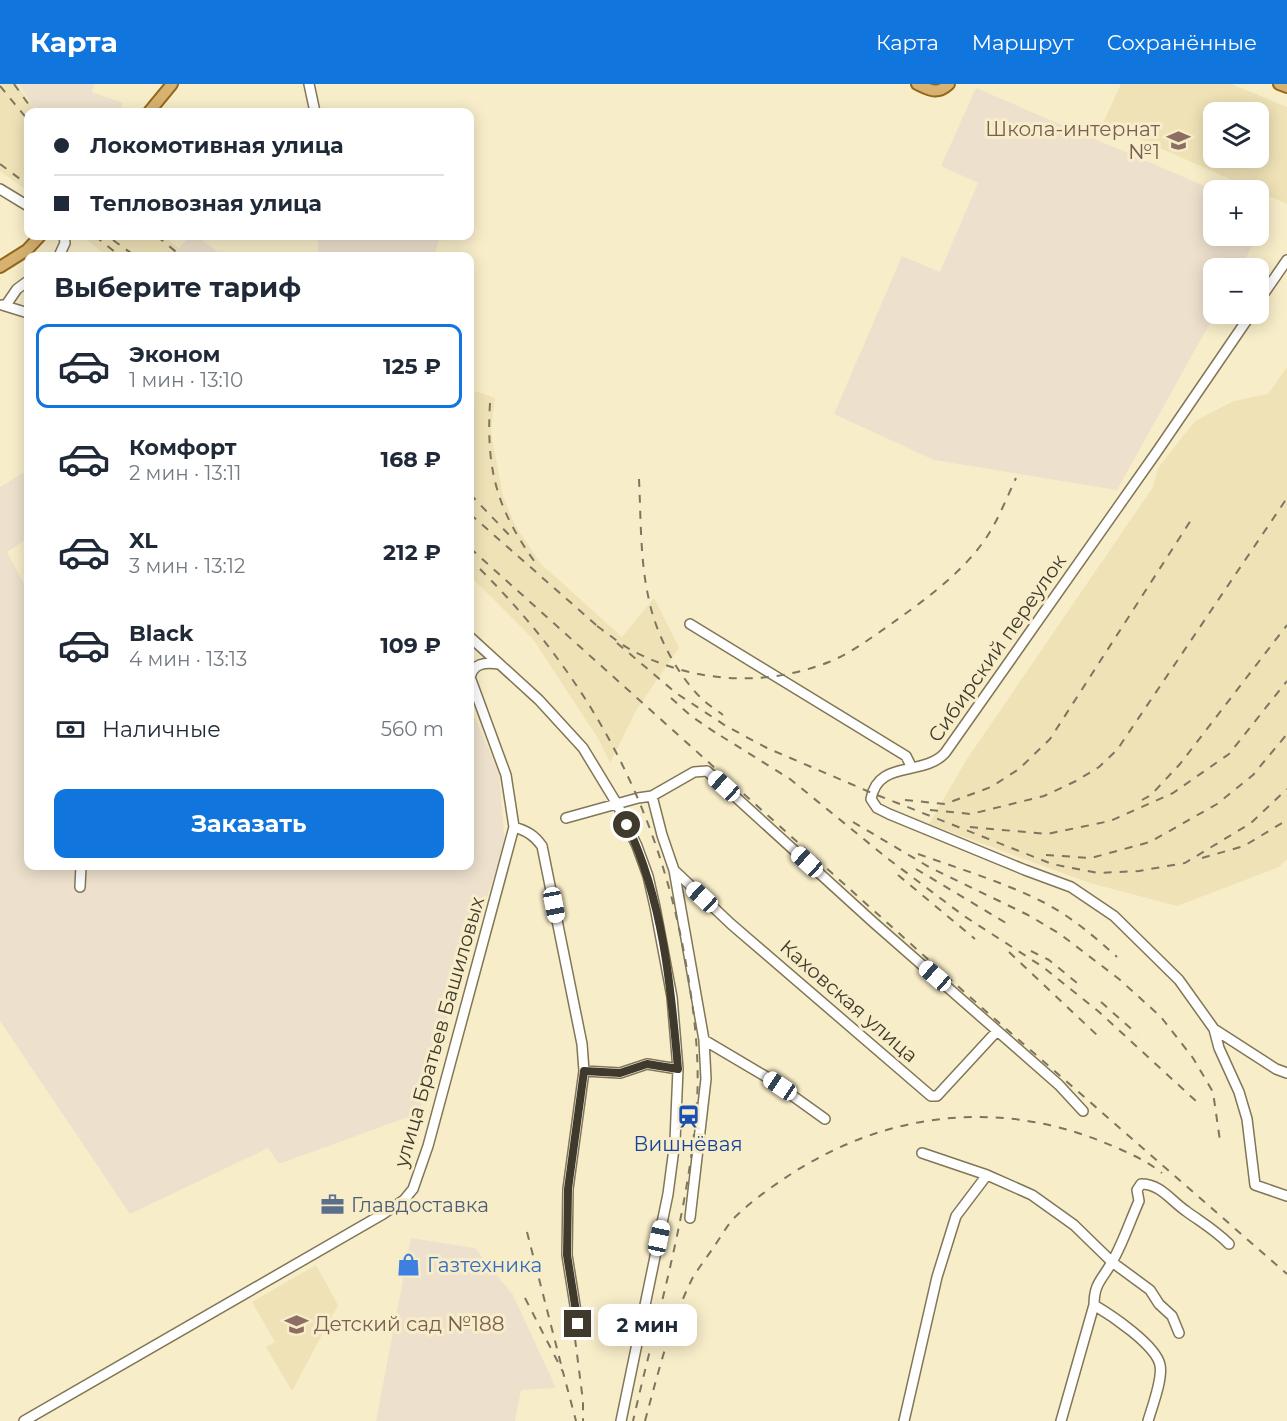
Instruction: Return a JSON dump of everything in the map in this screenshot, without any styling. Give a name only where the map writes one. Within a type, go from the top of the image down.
[{"type":"main road","points":[[152,108],[172,84]]},
{"type":"main road","points":[[917,84],[933,92],[949,84]]},
{"type":"main road","points":[[1278,84],[1287,87]]},
{"type":"main road","points":[[0,267],[36,240]]},
{"type":"street","points":[[309,84],[314,108]]},
{"type":"street","points":[[0,189],[24,204]]},
{"type":"street","points":[[1269,286],[1287,260]]},
{"type":"street","points":[[24,284],[3,305],[24,312]]},
{"type":"street","name":"Сибирский переулок","points":[[690,624],[906,756],[912,768],[933,764],[945,753],[1244,324]]},
{"type":"street","points":[[474,640],[539,700],[576,739],[617,804],[644,861],[653,894],[672,997],[678,1069],[675,1141],[669,1194],[621,1421]]},
{"type":"street","points":[[474,669],[480,664],[502,665]]},
{"type":"street","points":[[474,689],[506,775],[514,827],[529,832],[542,846],[582,1044],[584,1071],[568,1189],[567,1255],[578,1324]]},
{"type":"street","points":[[912,768],[893,772],[877,784],[871,799],[878,808],[1071,887],[1114,916],[1179,980],[1214,1029],[1219,1048],[1239,1092],[1247,1119],[1256,1185],[1287,1196]]},
{"type":"street","points":[[566,818],[652,796],[693,772],[707,771],[873,922],[1059,1084],[1083,1111]]},
{"type":"street","points":[[652,796],[674,870],[704,1040],[706,1080],[690,1218]]},
{"type":"street","name":"улица Братьев Башиловых","points":[[24,1421],[383,1214],[409,1194],[413,1189],[428,1146],[514,827]]},
{"type":"street","points":[[80,887],[81,870]]},
{"type":"street","name":"Каховская улица","points":[[674,870],[731,924],[931,1096],[937,1096],[997,1031]]},
{"type":"street","points":[[1214,1029],[1276,1069],[1287,1073]]},
{"type":"street","points":[[704,1040],[775,1083],[825,1119]]},
{"type":"street","points":[[584,1071],[620,1073],[647,1064],[678,1069]]},
{"type":"street","points":[[922,1153],[987,1175],[1032,1195],[1074,1226],[1112,1262],[1150,1290],[1159,1304],[1172,1316],[1179,1332]]},
{"type":"street","points":[[904,1421],[937,1277],[957,1216],[987,1175]]},
{"type":"street","points":[[1061,1421],[1094,1305],[1094,1293],[1099,1280],[1112,1262],[1139,1201],[1137,1190],[1141,1184],[1148,1184],[1164,1191],[1184,1210],[1214,1228],[1229,1244]]},
{"type":"street","points":[[1094,1305],[1120,1320],[1157,1356],[1161,1366],[1160,1375],[1148,1421]]},
{"type":"shaded area","points":[[0,84],[16,84],[34,108],[24,108],[24,188],[0,171]]},
{"type":"shaded area","points":[[19,84],[94,84],[92,92],[123,103],[121,108],[34,108]]},
{"type":"shaded area","name":"Школа-интернат №1","points":[[1121,84],[1231,84],[1287,107],[1287,204],[1269,196],[1269,180],[1232,180],[1205,168],[1269,168],[1269,102],[1203,102],[1203,167],[1103,123]]},
{"type":"shaded area","points":[[976,88],[1203,185],[1203,246],[1252,246],[1246,258],[1203,258],[1203,324],[1209,324],[1117,490],[934,460],[834,414],[902,256],[940,272],[978,183],[941,166]]},
{"type":"shaded area","points":[[87,240],[169,240],[183,252],[102,252]]},
{"type":"shaded area","points":[[186,240],[202,240],[218,252],[175,252]]},
{"type":"shaded area","points":[[318,240],[439,240],[435,252],[318,252]]},
{"type":"shaded area","points":[[1287,367],[1287,859],[1279,867],[1177,906],[1090,883],[929,824],[967,759],[1153,487],[1158,468],[1195,421],[1234,401],[1268,394]]},
{"type":"shaded area","points":[[475,391],[495,398],[491,432],[503,496],[515,525],[541,564],[622,637],[654,598],[679,648],[637,709],[610,763],[599,740],[533,639],[474,580]]},
{"type":"shaded area","points":[[24,472],[24,541],[7,552],[24,584],[24,870],[474,870],[474,716],[499,772],[505,844],[458,981],[419,1113],[279,1164],[268,1148],[130,1214],[0,1021],[0,487]]},
{"type":"shaded area","points":[[411,1238],[475,1248],[513,1295],[556,1388],[521,1390],[515,1421],[376,1421]]},
{"type":"shaded area","name":"Детский сад №188","points":[[316,1265],[338,1305],[292,1391],[266,1347],[275,1342],[252,1302]]},
{"type":"railway","points":[[14,84],[31,108]]},
{"type":"railway","points":[[0,86],[24,115]]},
{"type":"railway","points":[[0,164],[24,182]]},
{"type":"railway","points":[[100,240],[115,252]]},
{"type":"railway","points":[[113,240],[130,252]]},
{"type":"railway","points":[[162,240],[176,252]]},
{"type":"railway","points":[[490,403],[490,449],[497,489],[512,526],[537,565]]},
{"type":"railway","points":[[597,626],[635,652],[682,670],[706,675],[756,678],[805,670],[829,662],[876,635],[931,595],[956,573],[988,535],[1016,478]]},
{"type":"railway","points":[[639,479],[641,540],[652,613],[668,652],[683,677],[701,698],[723,715]]},
{"type":"railway","points":[[474,498],[513,539]]},
{"type":"railway","points":[[930,810],[971,814],[1044,796],[1099,767],[1117,750],[1287,498]]},
{"type":"railway","points":[[905,800],[945,804],[991,787],[1019,769],[1050,739],[1193,517]]},
{"type":"railway","points":[[474,518],[603,631]]},
{"type":"railway","points":[[474,552],[980,1006],[1287,1274]]},
{"type":"railway","points":[[480,569],[519,611],[554,655],[586,700],[613,747],[637,796],[657,848],[673,902],[685,958],[694,1016],[697,1055],[696,1114],[692,1153],[670,1269],[633,1421]]},
{"type":"railway","points":[[1142,800],[1151,795],[1180,764],[1287,625]]},
{"type":"railway","points":[[617,643],[676,693],[726,726],[767,748],[872,793],[1052,864],[1098,873],[1139,871],[1185,863],[1251,823],[1287,789]]},
{"type":"railway","points":[[970,827],[1047,834],[1110,821],[1173,793],[1229,754],[1287,681]]},
{"type":"railway","points":[[671,698],[691,716],[716,733]]},
{"type":"railway","points":[[1046,855],[1091,858],[1150,842],[1217,804],[1253,775],[1287,734]]},
{"type":"railway","points":[[721,736],[790,779],[887,858],[964,916],[1043,967],[1098,1011],[1197,1102]]},
{"type":"railway","points":[[1202,858],[1244,846],[1287,820]]},
{"type":"railway","points":[[853,822],[929,867],[1028,915],[1060,934],[1119,979],[1161,1017],[1193,1058],[1213,1092],[1220,1141]]},
{"type":"railway","points":[[918,854],[997,882],[1043,902],[1082,927],[1117,957]]},
{"type":"railway","points":[[916,869],[1011,926]]},
{"type":"railway","points":[[898,875],[975,939]]},
{"type":"railway","points":[[1031,951],[1049,960],[1082,987]]},
{"type":"railway","points":[[1009,952],[1098,1036]]},
{"type":"railway","points":[[1101,1002],[1137,1034]]},
{"type":"railway","points":[[645,1421],[665,1349],[684,1296],[692,1279],[728,1225],[740,1212],[770,1188],[830,1152],[867,1136],[904,1125],[942,1119],[981,1117],[1020,1120],[1059,1127],[1123,1150],[1162,1173]]},
{"type":"railway","points":[[527,1232],[563,1372]]},
{"type":"railway","points":[[525,1298],[563,1372],[576,1421]]},
{"type":"railway","points":[[573,1323],[583,1401],[583,1421]]},
{"type":"place","name":"Школа-интернат №1","points":[[1178,140]]},
{"type":"place","name":"Вишнёвая","points":[[688,1116]]},
{"type":"place","name":"Главдоставка","points":[[333,1205]]},
{"type":"place","name":"Газтехника","points":[[409,1265]]},
{"type":"place","name":"Детский сад №188","points":[[296,1324]]},
{"type":"route","points":[[578,1324],[567,1255],[568,1189],[584,1071],[620,1073],[637,1065],[647,1064],[678,1069],[672,997],[656,907],[644,861],[627,825]]}]
